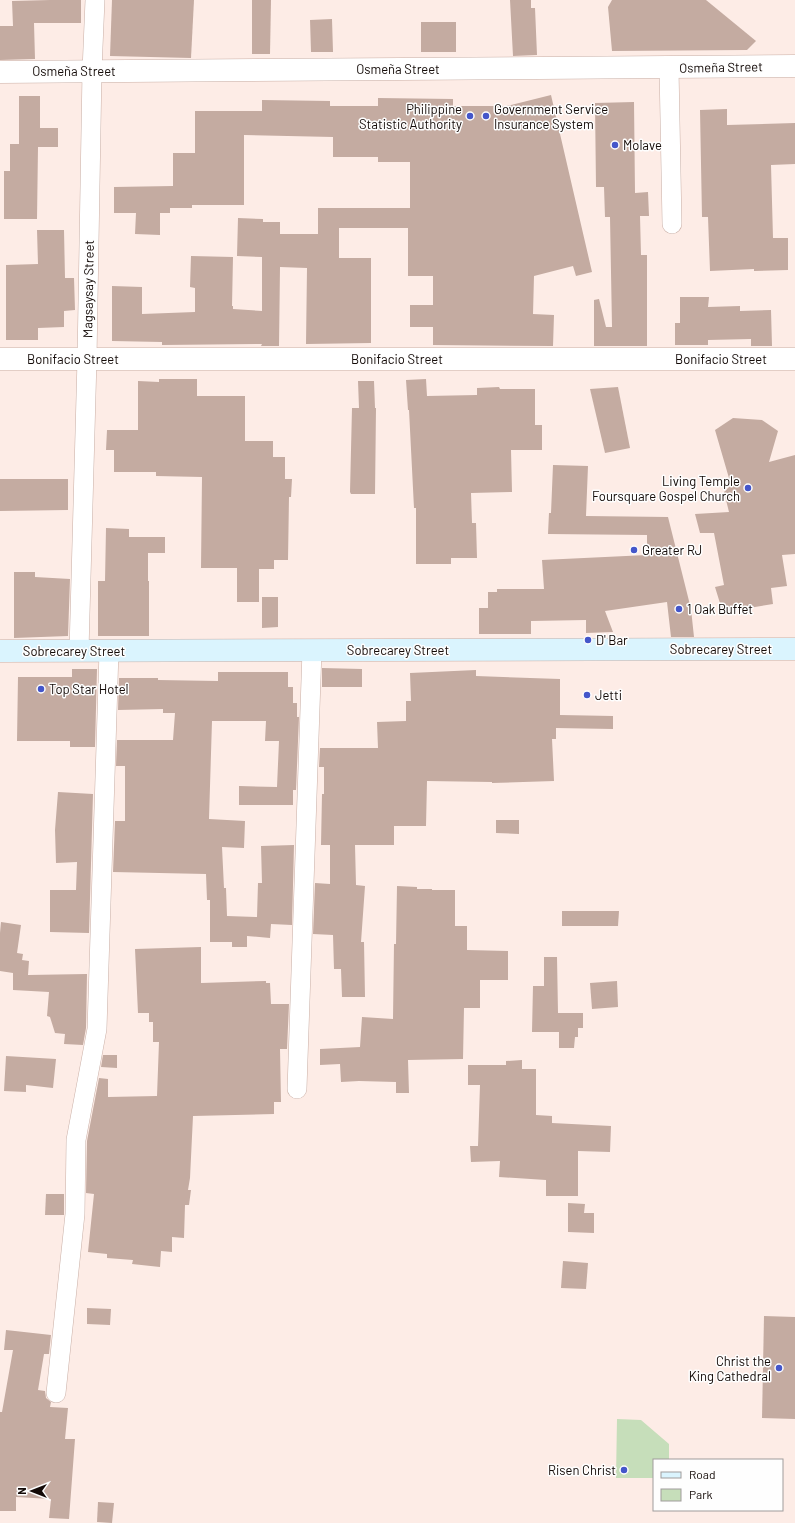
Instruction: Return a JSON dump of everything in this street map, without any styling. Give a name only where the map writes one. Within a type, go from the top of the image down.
[{"type":"main road","name":"Sobrecarey Street","points":[[0,650],[795,649]]},
{"type":"street","name":"Magsaysay Street","points":[[79,651],[87,359],[92,71],[95,0]]},
{"type":"street","name":"Osmeña Street","points":[[0,72],[795,66]]},
{"type":"street","points":[[669,68],[672,224]]},
{"type":"street","name":"Bonifacio Street","points":[[0,359],[795,359]]},
{"type":"street","points":[[297,1089],[312,650]]},
{"type":"street","points":[[56,1393],[75,1214],[76,1140],[97,1029],[109,651]]},
{"type":"green space","points":[[617,1419],[641,1420],[669,1444],[669,1459],[653,1459],[653,1478],[616,1478]]},
{"type":"building","points":[[81,0],[81,23],[34,23],[35,59],[0,60],[0,26],[13,26],[12,1]]},
{"type":"building","points":[[112,0],[194,0],[191,58],[110,56]]},
{"type":"building","points":[[252,0],[271,0],[270,54],[252,54]]},
{"type":"building","points":[[510,0],[531,0],[531,8],[535,8],[537,55],[513,56]]},
{"type":"building","points":[[612,0],[706,0],[756,41],[747,50],[612,51],[608,7]]},
{"type":"building","points":[[332,19],[333,52],[311,52],[310,20]]},
{"type":"building","points":[[421,22],[456,22],[456,52],[421,52]]},
{"type":"building","points":[[551,95],[592,272],[576,276],[573,266],[534,276],[533,314],[554,315],[553,346],[433,345],[433,327],[410,327],[410,305],[433,305],[433,276],[408,276],[408,228],[339,228],[339,258],[371,258],[371,343],[306,344],[307,268],[280,267],[279,346],[261,346],[262,344],[162,345],[162,342],[112,341],[112,286],[142,287],[142,314],[195,312],[195,288],[190,287],[191,256],[233,257],[233,309],[262,311],[262,257],[237,256],[238,218],[263,219],[263,222],[280,222],[280,234],[318,234],[318,208],[410,208],[410,162],[378,162],[378,157],[333,157],[333,137],[244,135],[244,205],[192,205],[192,208],[170,208],[170,213],[160,213],[160,235],[135,234],[136,213],[114,213],[114,187],[173,186],[173,153],[195,153],[195,111],[262,111],[262,100],[330,101],[330,106],[378,106],[378,98],[453,99],[453,106],[507,106]]},
{"type":"building","points":[[19,96],[40,96],[40,128],[58,128],[58,147],[38,147],[37,219],[4,219],[4,171],[10,171],[10,144],[19,144]]},
{"type":"building","points":[[634,102],[635,193],[648,192],[649,216],[640,216],[641,255],[647,255],[647,346],[594,346],[594,300],[599,299],[606,327],[612,327],[610,217],[605,217],[604,187],[596,187],[595,103]]},
{"type":"building","points":[[727,109],[727,125],[795,123],[795,164],[771,165],[773,238],[788,238],[788,270],[754,271],[754,269],[710,271],[708,217],[702,217],[700,110]]},
{"type":"building","points":[[37,230],[64,230],[65,278],[74,278],[75,310],[64,311],[64,327],[38,328],[38,340],[6,340],[6,265],[38,264]]},
{"type":"building","points":[[680,297],[709,297],[708,307],[740,306],[740,311],[771,310],[772,346],[751,346],[751,339],[708,340],[708,345],[675,345],[675,323],[680,323]]},
{"type":"building","points":[[159,379],[197,379],[197,396],[245,396],[245,441],[273,441],[273,457],[285,457],[285,479],[292,479],[291,497],[289,497],[288,560],[274,560],[274,569],[259,569],[259,602],[237,602],[237,568],[201,568],[202,477],[156,476],[156,472],[114,472],[114,450],[106,450],[107,430],[138,430],[138,381],[159,382]]},
{"type":"building","points":[[426,379],[427,396],[477,395],[477,388],[499,387],[500,389],[535,389],[535,425],[542,425],[542,450],[511,450],[512,492],[471,493],[472,523],[476,523],[477,558],[451,558],[451,564],[416,564],[416,508],[414,508],[406,380]]},
{"type":"building","points":[[358,381],[374,381],[376,408],[375,494],[351,494],[350,492],[352,408],[359,408]]},
{"type":"building","points":[[618,387],[630,448],[605,453],[590,389]]},
{"type":"building","points":[[733,418],[762,420],[778,431],[769,462],[795,455],[795,554],[782,555],[787,586],[771,588],[773,604],[749,608],[749,606],[723,613],[715,587],[724,585],[714,533],[700,533],[695,514],[729,512],[724,492],[731,485],[715,430]]},
{"type":"building","points":[[553,465],[588,466],[586,516],[668,517],[691,609],[694,637],[671,637],[667,602],[605,611],[613,632],[586,633],[586,620],[531,621],[531,634],[479,634],[479,608],[488,608],[488,592],[497,592],[497,589],[544,589],[542,560],[647,555],[647,535],[548,534],[549,513],[551,513]]},
{"type":"building","points":[[0,479],[68,479],[68,510],[0,511]]},
{"type":"building","points":[[106,528],[129,529],[129,537],[165,537],[165,553],[148,553],[149,636],[98,636],[98,581],[105,581]]},
{"type":"building","points":[[14,572],[35,572],[35,577],[70,579],[68,636],[14,638]]},
{"type":"building","points":[[262,597],[278,597],[278,627],[262,628]]},
{"type":"building","points":[[322,668],[362,669],[362,687],[322,687]]},
{"type":"building","points":[[72,669],[97,669],[95,747],[70,747],[70,741],[17,741],[18,677],[72,677]]},
{"type":"building","points":[[476,670],[476,676],[560,679],[560,715],[613,716],[613,729],[556,728],[556,739],[552,739],[554,781],[492,783],[427,781],[426,826],[394,826],[394,845],[355,845],[356,885],[365,886],[361,942],[364,942],[365,997],[342,997],[341,969],[334,969],[333,935],[313,934],[315,883],[330,884],[330,845],[321,845],[324,767],[319,767],[320,748],[378,748],[377,722],[406,721],[406,701],[411,701],[410,673]]},
{"type":"building","points":[[218,672],[288,672],[288,687],[293,687],[293,703],[297,703],[297,717],[299,717],[296,790],[293,790],[293,805],[239,805],[239,786],[277,787],[279,741],[265,741],[266,721],[212,721],[209,819],[245,821],[244,848],[222,847],[227,916],[257,917],[258,883],[262,883],[261,846],[294,845],[292,925],[271,924],[270,938],[247,936],[247,947],[232,947],[232,942],[210,942],[210,900],[207,900],[206,874],[113,872],[115,821],[125,821],[125,766],[116,766],[117,740],[173,740],[175,713],[163,713],[163,709],[118,710],[119,678],[218,681]]},
{"type":"building","points":[[58,792],[93,794],[89,933],[50,932],[50,890],[76,890],[77,862],[56,863],[55,830]]},
{"type":"building","points":[[496,820],[519,820],[519,834],[496,833]]},
{"type":"building","points":[[397,886],[417,887],[417,889],[455,890],[455,926],[467,926],[467,950],[508,951],[508,980],[480,980],[480,1008],[464,1008],[463,1059],[408,1060],[409,1093],[396,1093],[396,1082],[341,1082],[340,1064],[320,1065],[320,1049],[360,1047],[362,1017],[393,1019],[394,944],[396,944]]},
{"type":"building","points":[[562,911],[619,911],[618,926],[562,926]]},
{"type":"building","points":[[1,922],[21,925],[17,953],[23,954],[22,960],[29,961],[28,975],[87,974],[86,1028],[83,1045],[64,1044],[65,1034],[55,1033],[50,1017],[47,1016],[49,992],[13,990],[13,973],[0,971]]},
{"type":"building","points":[[201,947],[201,983],[266,981],[266,983],[270,983],[271,1004],[289,1004],[287,1049],[280,1049],[281,1102],[274,1102],[274,1114],[193,1116],[188,1190],[191,1190],[189,1205],[185,1205],[184,1238],[172,1237],[172,1252],[161,1251],[160,1267],[132,1264],[133,1260],[107,1258],[107,1254],[88,1252],[94,1194],[86,1193],[87,1141],[99,1078],[108,1079],[108,1097],[157,1096],[159,1042],[153,1042],[153,1022],[149,1022],[149,1013],[138,1013],[135,949]]},
{"type":"building","points":[[544,957],[557,957],[558,1013],[583,1013],[583,1028],[578,1028],[578,1037],[575,1037],[574,1048],[559,1048],[559,1032],[532,1032],[533,986],[544,986]]},
{"type":"building","points":[[617,981],[618,1007],[592,1009],[590,983]]},
{"type":"building","points":[[103,1055],[117,1055],[117,1068],[101,1067]]},
{"type":"building","points":[[6,1056],[56,1059],[53,1088],[26,1085],[26,1092],[4,1091]]},
{"type":"building","points":[[522,1060],[522,1069],[536,1069],[536,1115],[552,1116],[552,1123],[611,1126],[610,1152],[578,1151],[578,1196],[546,1196],[546,1180],[499,1177],[500,1161],[471,1162],[470,1146],[478,1146],[480,1085],[468,1085],[468,1065],[506,1065],[506,1061]]},
{"type":"building","points":[[46,1194],[64,1194],[64,1215],[45,1215]]},
{"type":"building","points":[[568,1203],[585,1204],[584,1213],[594,1213],[594,1233],[568,1232]]},
{"type":"building","points":[[563,1261],[588,1263],[586,1289],[561,1288]]},
{"type":"building","points":[[87,1308],[111,1309],[110,1325],[87,1324]]},
{"type":"building","name":"Christ the King Cathedral","points":[[764,1316],[795,1317],[795,1419],[762,1418]]},
{"type":"building","points":[[6,1330],[51,1335],[49,1354],[44,1354],[38,1390],[45,1391],[46,1398],[51,1402],[50,1407],[68,1408],[65,1439],[75,1439],[69,1519],[49,1518],[51,1499],[16,1497],[16,1511],[0,1511],[0,1412],[2,1412],[13,1350],[4,1350]]},
{"type":"building","points":[[98,1502],[114,1503],[112,1523],[97,1522]]},
{"type":"place","name":"Philippine Statistic Authority","points":[[470,116]]},
{"type":"place","name":"Government Service Insurance System","points":[[486,116]]},
{"type":"place","name":"Molave","points":[[615,145]]},
{"type":"place","name":"Living Temple Foursquare Gospel Church","points":[[748,488]]},
{"type":"place","name":"Greater RJ","points":[[634,550]]},
{"type":"place","name":"1 Oak Buffet","points":[[679,609]]},
{"type":"place","name":"D' Bar","points":[[588,640]]},
{"type":"place","name":"Top Star Hotel","points":[[41,689]]},
{"type":"place","name":"Jetti","points":[[587,695]]},
{"type":"place","name":"Christ the King Cathedral","points":[[779,1368]]},
{"type":"place","name":"Risen Christ","points":[[624,1470]]}]
